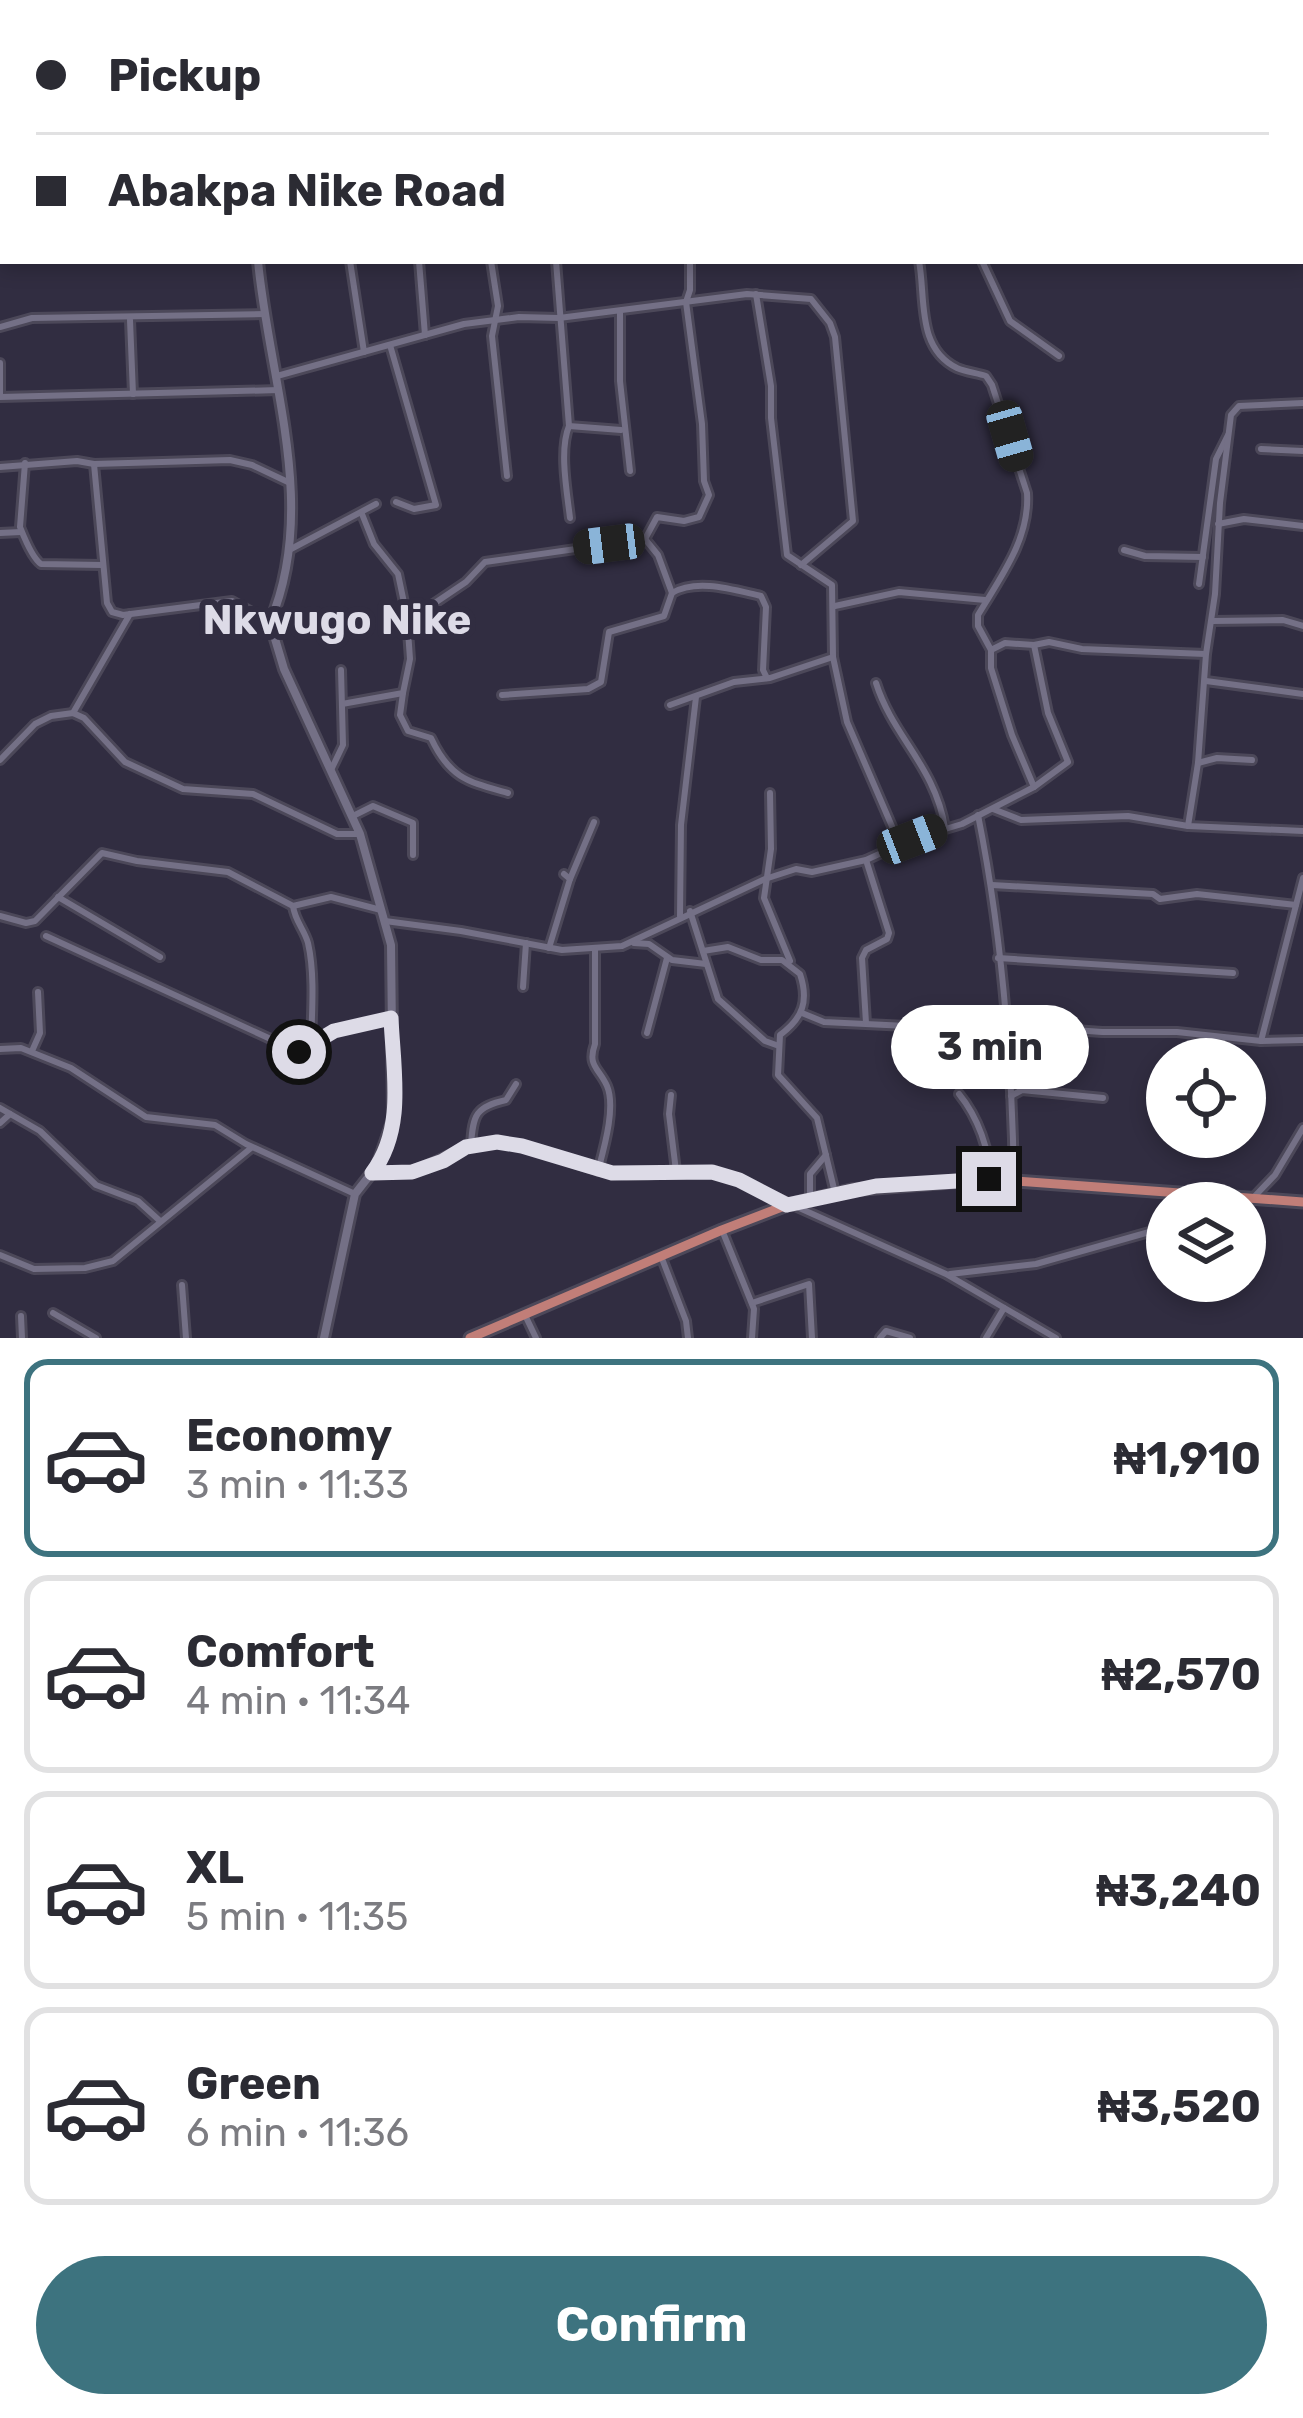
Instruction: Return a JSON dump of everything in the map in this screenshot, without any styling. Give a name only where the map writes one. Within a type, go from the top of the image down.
[{"type":"main road","points":[[470,1338],[722,1230],[835,1193],[989,1179],[1146,1193]]},
{"type":"main road","points":[[1266,1199],[1303,1202]]},
{"type":"street","points":[[258,264],[290,483],[291,549],[271,622],[284,669],[360,834],[391,945],[393,1119],[386,1148],[355,1194],[324,1338]]},
{"type":"street","points":[[350,264],[364,353]]},
{"type":"street","points":[[419,264],[424,335]]},
{"type":"street","points":[[491,264],[497,320],[493,336],[507,476]]},
{"type":"street","points":[[556,264],[569,426],[563,457],[570,518]]},
{"type":"street","points":[[645,539],[657,517],[699,517],[709,495],[686,302],[690,264]]},
{"type":"street","points":[[919,264],[927,333],[933,346],[954,367],[986,376],[992,385],[1027,493],[1014,553],[978,615],[978,626],[991,650],[991,668],[1012,735],[1034,787]]},
{"type":"street","points":[[983,264],[1010,321],[1059,356]]},
{"type":"street","points":[[278,376],[497,320],[559,318],[757,294],[812,299],[835,337],[854,521],[801,565]]},
{"type":"street","points":[[757,294],[786,550],[790,559],[830,581],[836,606],[833,657],[852,737],[900,845]]},
{"type":"street","points":[[620,311],[620,381],[630,471]]},
{"type":"street","points":[[0,327],[32,318],[265,314]]},
{"type":"street","points":[[130,319],[133,394]]},
{"type":"street","points":[[390,346],[436,505],[414,509],[396,502]]},
{"type":"street","points":[[0,363],[0,398],[279,390]]},
{"type":"street","points":[[1188,826],[1231,415],[1239,406],[1303,404]]},
{"type":"street","points":[[569,426],[621,430]]},
{"type":"street","points":[[1198,584],[1216,459],[1230,432]]},
{"type":"street","points":[[1261,449],[1303,451]]},
{"type":"street","points":[[0,467],[77,460],[94,464],[230,460],[290,483]]},
{"type":"street","points":[[21,532],[25,463]]},
{"type":"street","points":[[94,464],[114,614],[232,601],[271,622]]},
{"type":"street","points":[[291,549],[376,504]]},
{"type":"street","points":[[362,514],[374,544],[397,568],[407,617],[410,659],[400,716],[408,731],[431,738],[451,771],[483,789],[508,793]]},
{"type":"street","points":[[1218,524],[1244,519],[1303,526]]},
{"type":"street","points":[[0,533],[21,532],[39,563],[104,565]]},
{"type":"street","points":[[502,695],[588,688],[601,682],[609,632],[664,616],[672,592],[658,555],[645,539]]},
{"type":"street","points":[[407,617],[466,582],[484,562],[645,539]]},
{"type":"street","points":[[1124,550],[1144,556],[1203,557]]},
{"type":"street","points":[[672,592],[681,587],[730,586],[761,596],[766,607],[763,670],[767,678]]},
{"type":"street","points":[[836,606],[898,592],[987,600]]},
{"type":"street","points":[[73,713],[130,614]]},
{"type":"street","points":[[1212,621],[1282,620],[1303,626]]},
{"type":"street","points":[[991,650],[1005,643],[1049,642],[1070,648],[1206,654]]},
{"type":"street","points":[[631,943],[765,879],[796,869],[812,872],[866,860],[978,815],[1034,787],[1068,762],[1048,712],[1034,645]]},
{"type":"street","points":[[670,705],[734,682],[767,678],[833,657]]},
{"type":"street","points":[[332,767],[343,746],[341,670]]},
{"type":"street","points":[[1206,681],[1303,694]]},
{"type":"street","points":[[876,683],[883,706],[926,771],[945,828]]},
{"type":"street","points":[[342,704],[403,693]]},
{"type":"street","points":[[680,916],[681,825],[696,697]]},
{"type":"street","points":[[0,760],[35,724],[73,713],[84,718],[125,762],[184,789],[253,794],[337,834],[360,834]]},
{"type":"street","points":[[1198,763],[1217,758],[1252,760]]},
{"type":"street","points":[[770,793],[771,849],[764,898],[803,982],[802,1013],[780,1035],[779,1080],[814,1113],[835,1193]]},
{"type":"street","points":[[353,816],[373,806],[413,823],[413,855]]},
{"type":"street","points":[[990,808],[1022,820],[1128,816],[1188,826],[1303,831]]},
{"type":"street","points":[[978,815],[992,885],[1007,1026],[1014,1180]]},
{"type":"street","points":[[548,948],[568,876],[594,823]]},
{"type":"street","points":[[0,916],[31,923],[102,853],[227,872],[293,906],[331,897],[380,910]]},
{"type":"street","points":[[866,860],[889,933],[862,958],[866,1023]]},
{"type":"street","points":[[1262,1038],[1303,878]]},
{"type":"street","points":[[992,885],[1153,894],[1160,899],[1197,894],[1296,904]]},
{"type":"street","points":[[58,898],[160,957]]},
{"type":"street","points":[[293,906],[307,937],[310,959],[311,1045]]},
{"type":"street","points":[[690,911],[712,988],[728,1010],[765,1041],[781,1046]]},
{"type":"street","points":[[385,921],[548,948],[649,944],[668,958],[706,964]]},
{"type":"street","points":[[46,936],[299,1052],[334,1031],[391,1018]]},
{"type":"street","points":[[524,987],[526,944]]},
{"type":"street","points":[[703,951],[728,947],[758,959],[792,964]]},
{"type":"street","points":[[595,949],[595,1043],[590,1057],[608,1088],[611,1120],[598,1171]]},
{"type":"street","points":[[647,1033],[668,958]]},
{"type":"street","points":[[998,958],[1233,973]]},
{"type":"street","points":[[32,1052],[40,1033],[38,992]]},
{"type":"street","points":[[802,1013],[824,1022],[907,1026],[964,1022],[1233,1038]]},
{"type":"street","points":[[1266,1041],[1303,1040]]},
{"type":"street","points":[[0,1048],[32,1052],[71,1068],[146,1117],[207,1122],[355,1194]]},
{"type":"street","points":[[471,1145],[478,1112],[485,1105],[506,1100],[516,1084]]},
{"type":"street","points":[[1011,1096],[1022,1090],[1103,1099]]},
{"type":"street","points":[[959,1094],[988,1152],[989,1179]]},
{"type":"street","points":[[671,1095],[676,1171]]},
{"type":"street","points":[[0,1108],[40,1131],[97,1185],[138,1201],[160,1221]]},
{"type":"street","points":[[0,1123],[10,1114]]},
{"type":"street","points":[[1266,1183],[1303,1128]]},
{"type":"street","points":[[372,1173],[412,1172],[471,1145],[517,1144],[598,1171],[728,1176],[946,1274],[1056,1338]]},
{"type":"street","points":[[0,1255],[34,1269],[102,1265],[122,1255],[253,1147]]},
{"type":"street","points":[[810,1199],[810,1174],[827,1154]]},
{"type":"street","points":[[722,1230],[752,1303],[752,1338]]},
{"type":"street","points":[[946,1274],[1036,1264],[1146,1233]]},
{"type":"street","points":[[661,1256],[685,1316],[688,1338]]},
{"type":"street","points":[[752,1303],[809,1283],[812,1338]]},
{"type":"street","points":[[182,1285],[186,1338]]},
{"type":"street","points":[[986,1338],[1004,1308]]},
{"type":"street","points":[[53,1313],[96,1338]]},
{"type":"street","points":[[525,1315],[536,1338]]},
{"type":"street","points":[[21,1316],[22,1338]]},
{"type":"street","points":[[880,1338],[886,1331],[910,1338]]},
{"type":"district","name":"Nkwugo Nike","points":[[337,620]]},
{"type":"route","points":[[299,1052],[334,1031],[391,1018],[393,1119],[386,1148],[372,1173],[412,1172],[466,1147],[497,1142],[612,1173],[712,1172],[787,1205],[876,1186],[989,1179]]}]
